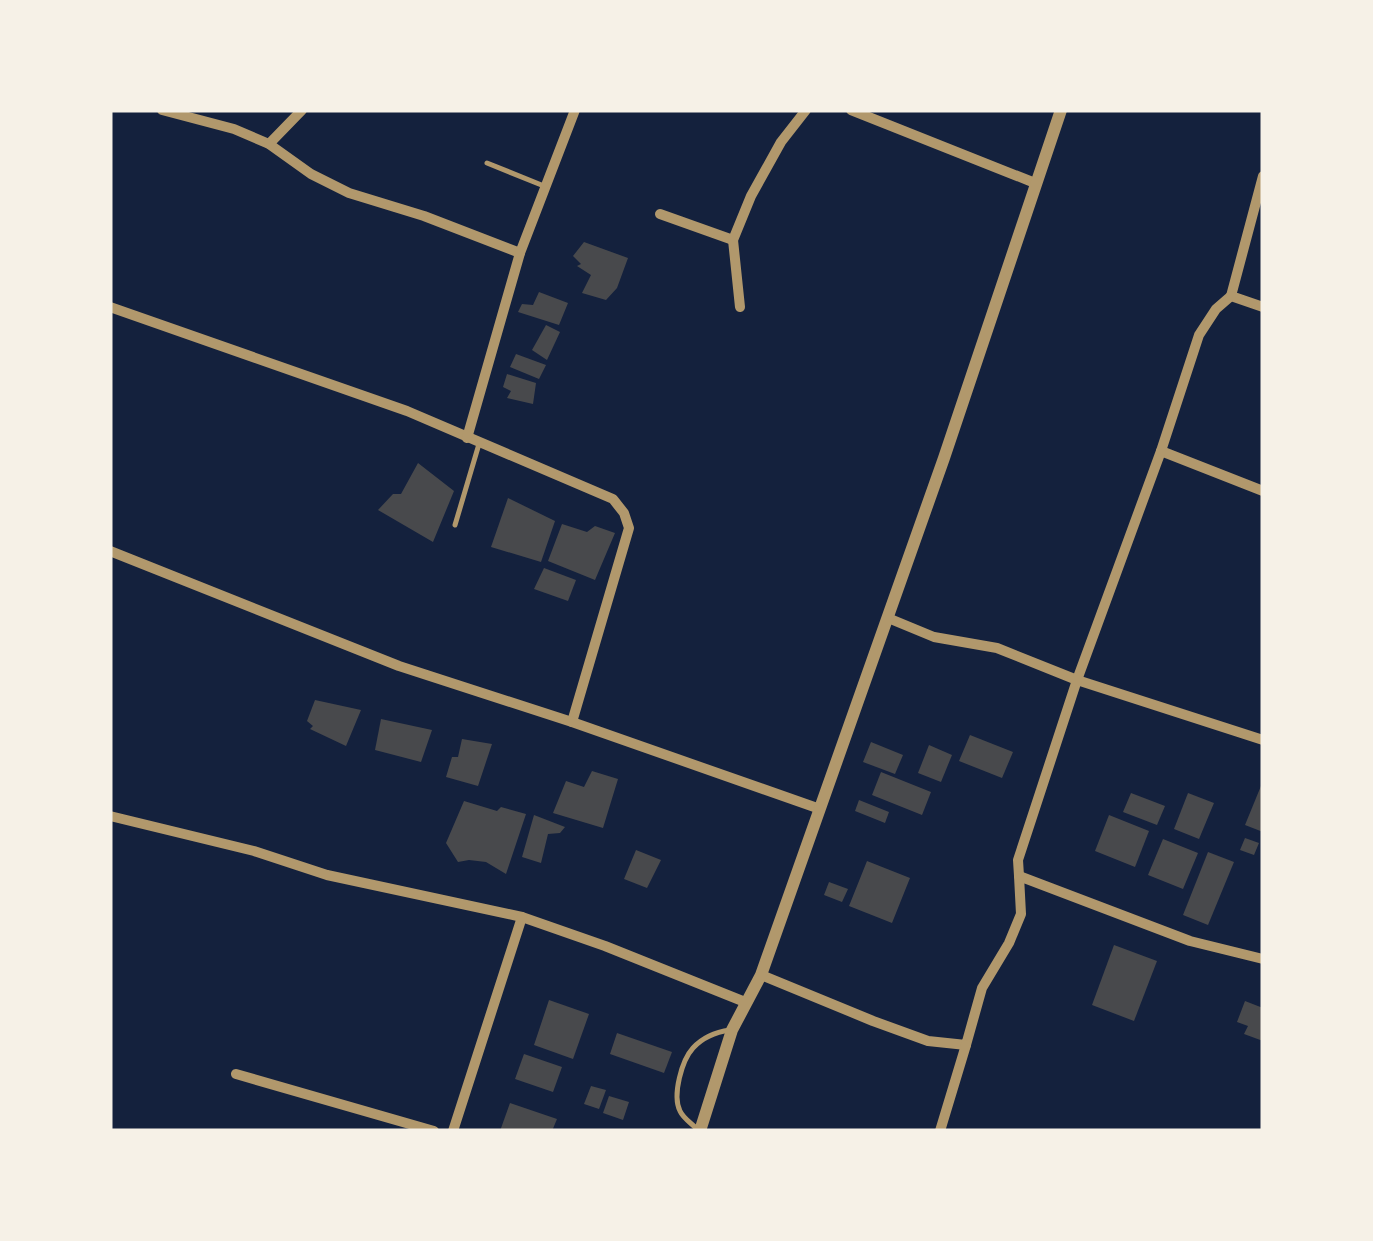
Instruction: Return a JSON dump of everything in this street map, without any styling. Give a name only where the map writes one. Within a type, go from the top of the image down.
[{"type":"street","points":[[162,110],[234,129],[269,144],[311,174],[349,192],[520,253]]},
{"type":"street","points":[[269,144],[302,110]]},
{"type":"street","points":[[740,307],[733,240],[751,196],[781,142],[806,110]]},
{"type":"street","points":[[851,110],[1035,183]]},
{"type":"street","points":[[699,1131],[732,1030],[762,975],[1061,110]]},
{"type":"street","points":[[467,438],[520,253],[571,111]]},
{"type":"street","points":[[940,1131],[982,988],[1021,914],[1018,860],[1077,680],[1200,335],[1207,320],[1230,296],[1263,176]]},
{"type":"street","points":[[660,214],[733,240]]},
{"type":"street","points":[[1230,296],[1263,307]]},
{"type":"street","points":[[110,306],[407,411],[613,499],[630,528],[572,722]]},
{"type":"street","points":[[1161,450],[1263,492]]},
{"type":"street","points":[[110,552],[399,666],[820,809]]},
{"type":"street","points":[[888,618],[934,636],[997,648],[1077,680],[1263,740]]},
{"type":"street","points":[[110,818],[254,852],[327,874],[522,916],[746,1002]]},
{"type":"street","points":[[1020,876],[1190,941],[1263,959]]},
{"type":"street","points":[[453,1131],[522,916]]},
{"type":"street","points":[[762,975],[928,1041],[966,1045]]},
{"type":"street","points":[[236,1074],[434,1131]]},
{"type":"lane","points":[[486,164],[546,186]]},
{"type":"lane","points":[[456,525],[479,444]]},
{"type":"lane","points":[[699,1131],[681,1114],[676,1097],[678,1082],[692,1049],[714,1033],[732,1030]]},
{"type":"building","points":[[584,242],[628,258],[617,288],[606,300],[582,293],[591,275],[577,266],[581,264],[573,256]]},
{"type":"building","points":[[539,292],[568,303],[559,325],[518,312],[522,304],[533,305]]},
{"type":"building","points":[[546,325],[560,332],[547,360],[532,350]]},
{"type":"building","points":[[516,354],[546,365],[539,379],[510,367]]},
{"type":"building","points":[[507,374],[536,383],[533,404],[507,398],[511,391],[503,387]]},
{"type":"building","points":[[418,463],[454,491],[433,542],[378,510],[393,494],[401,494]]},
{"type":"building","points":[[508,498],[555,521],[541,562],[491,547]]},
{"type":"building","points":[[562,524],[587,532],[595,526],[615,533],[595,580],[548,561]]},
{"type":"building","points":[[544,568],[576,580],[568,601],[534,589]]},
{"type":"building","points":[[315,700],[361,710],[346,746],[310,729],[313,726],[307,721]]},
{"type":"building","points":[[381,719],[432,730],[421,762],[375,750]]},
{"type":"building","points":[[970,735],[1013,752],[1002,778],[959,761]]},
{"type":"building","points":[[462,739],[492,744],[478,786],[446,777],[452,757],[458,757]]},
{"type":"building","points":[[871,742],[903,755],[895,774],[863,762]]},
{"type":"building","points":[[929,745],[952,755],[941,782],[918,773]]},
{"type":"building","points":[[592,771],[618,779],[603,828],[553,813],[566,781],[584,787]]},
{"type":"building","points":[[881,772],[931,792],[922,815],[872,795]]},
{"type":"building","points":[[1263,781],[1263,832],[1245,825]]},
{"type":"building","points":[[1131,793],[1165,806],[1157,825],[1123,812]]},
{"type":"building","points":[[1188,793],[1214,803],[1199,839],[1174,829]]},
{"type":"building","points":[[859,800],[889,812],[885,823],[855,811]]},
{"type":"building","points":[[464,801],[497,811],[501,807],[526,814],[506,874],[486,862],[458,862],[446,843]]},
{"type":"building","points":[[534,815],[565,827],[560,833],[548,834],[541,863],[522,857]]},
{"type":"building","points":[[1109,815],[1149,831],[1135,867],[1095,851]]},
{"type":"building","points":[[1245,838],[1259,843],[1254,855],[1240,850]]},
{"type":"building","points":[[1163,839],[1198,853],[1183,889],[1148,875]]},
{"type":"building","points":[[636,850],[661,860],[647,888],[624,879]]},
{"type":"building","points":[[1208,852],[1234,862],[1208,925],[1183,915]]},
{"type":"building","points":[[867,861],[910,878],[892,923],[849,906]]},
{"type":"building","points":[[829,882],[848,889],[842,902],[824,895]]},
{"type":"building","points":[[1114,945],[1157,961],[1134,1021],[1092,1005]]},
{"type":"building","points":[[549,1000],[589,1014],[573,1059],[534,1045]]},
{"type":"building","points":[[1245,1001],[1263,1008],[1263,1041],[1244,1034],[1248,1026],[1237,1022]]},
{"type":"building","points":[[617,1033],[672,1052],[664,1073],[610,1054]]},
{"type":"building","points":[[524,1054],[562,1067],[553,1092],[515,1079]]},
{"type":"building","points":[[591,1086],[606,1090],[599,1109],[584,1104]]},
{"type":"building","points":[[609,1096],[629,1102],[623,1120],[603,1113]]},
{"type":"building","points":[[510,1103],[557,1119],[552,1131],[500,1131]]}]
